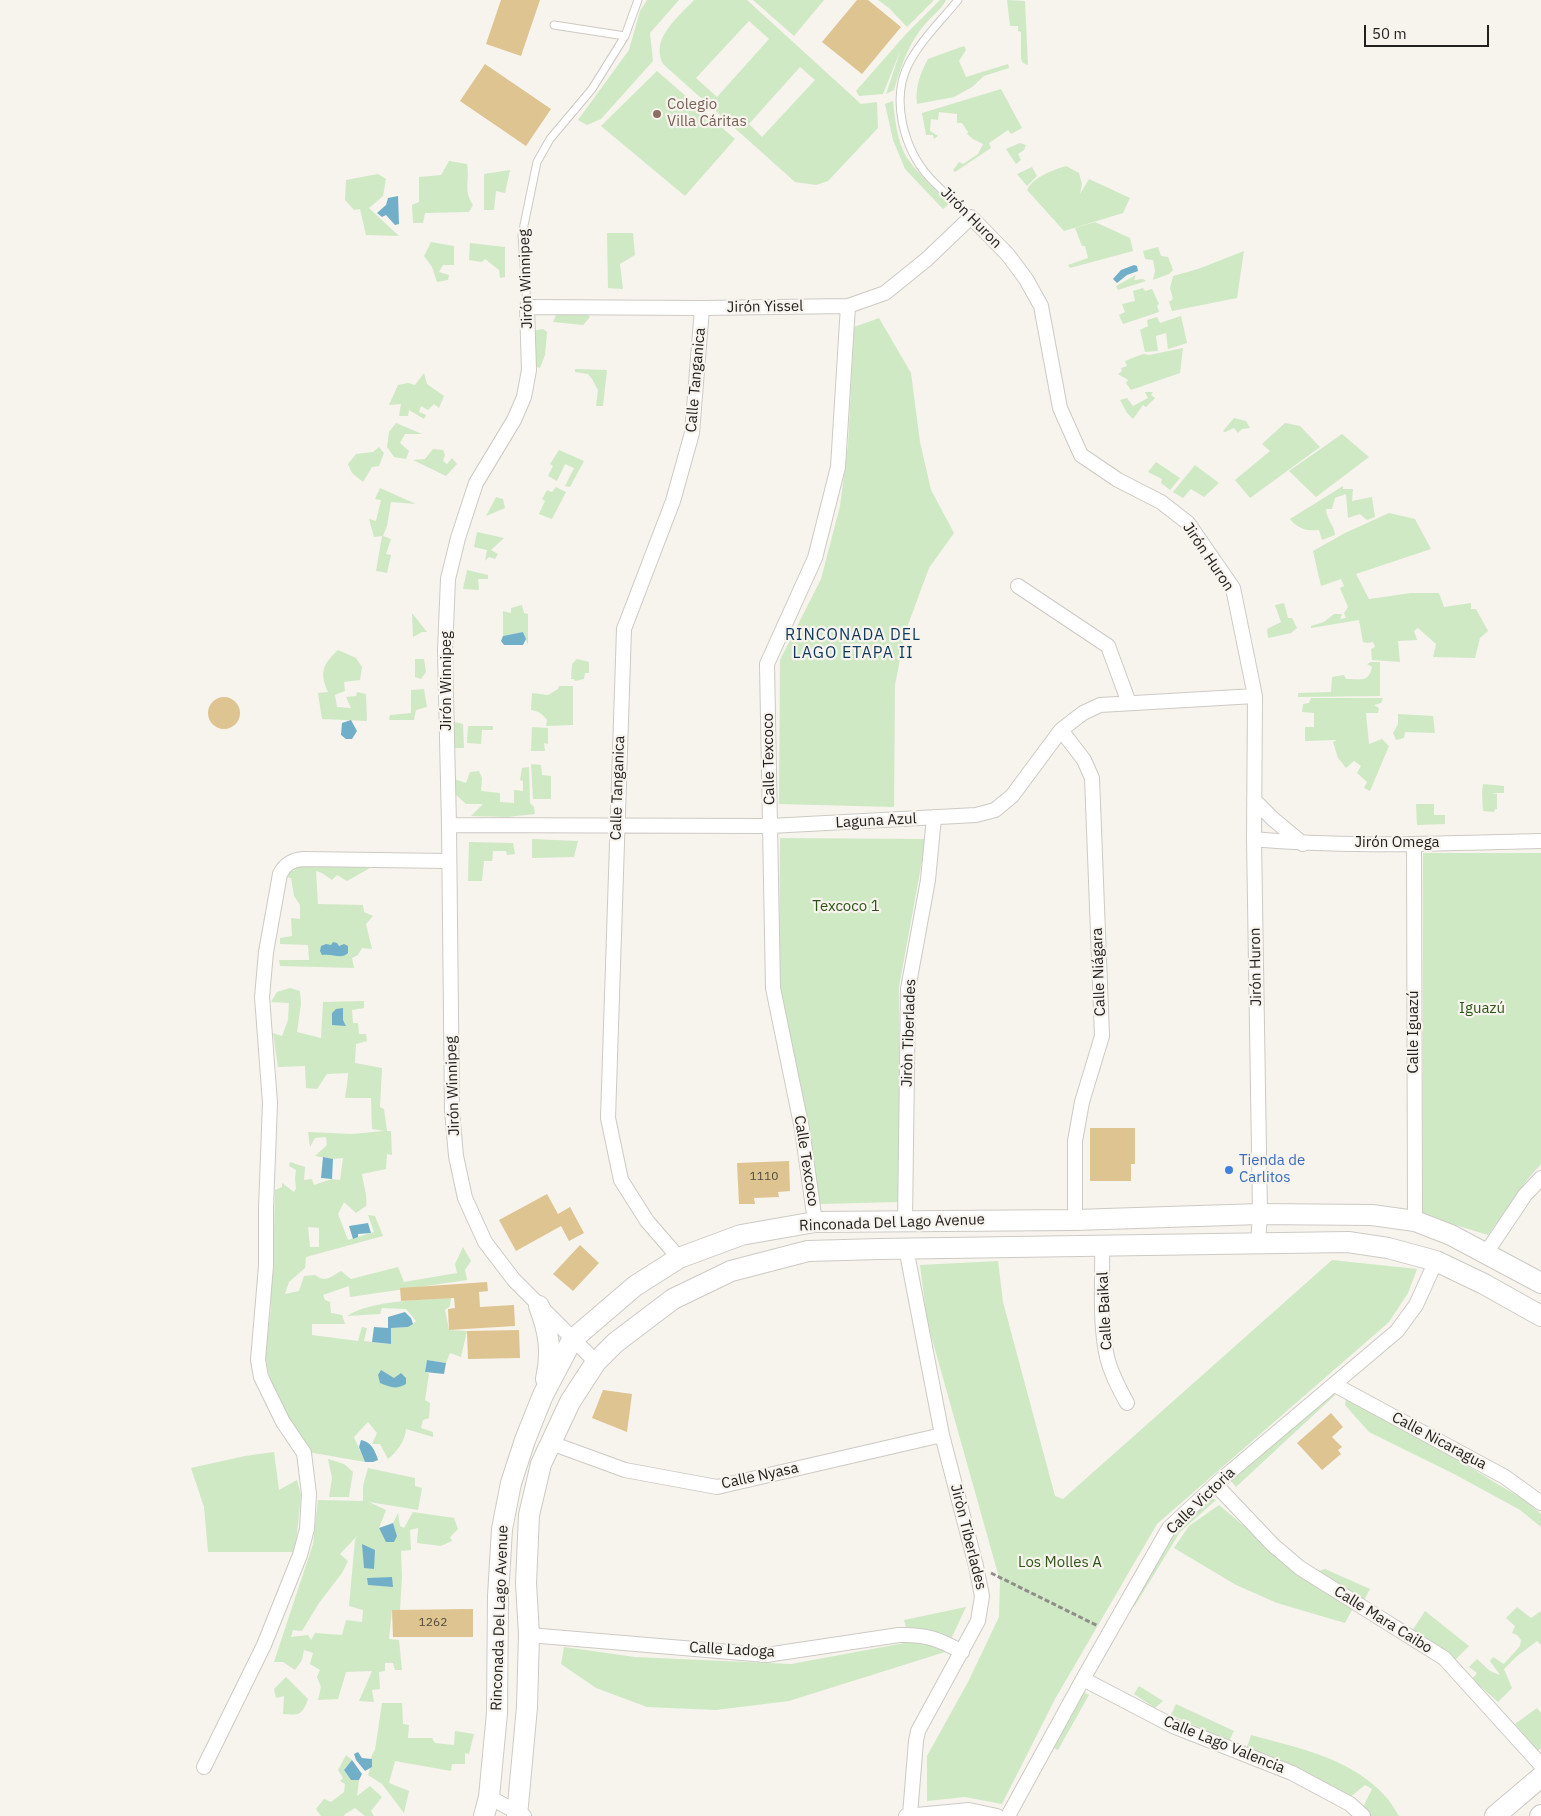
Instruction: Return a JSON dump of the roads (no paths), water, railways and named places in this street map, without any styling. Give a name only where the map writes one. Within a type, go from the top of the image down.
[{"type":"street","name":"Jirón Yissel","points":[[527,307],[702,308],[848,306],[885,294],[927,260],[970,217]]},
{"type":"street","name":"Jirón Huron","points":[[970,217],[1008,255],[1026,279],[1041,306],[1060,408],[1081,455],[1118,480],[1161,502],[1188,524],[1233,588],[1255,696],[1254,839],[1260,1214],[1258,1243]]},
{"type":"street","name":"Calle Texcoco","points":[[815,1222],[802,1129],[774,988],[767,664],[815,558],[838,467],[848,306]]},
{"type":"street","name":"Jirón Winnipeg","points":[[527,307],[529,370],[524,397],[514,420],[476,483],[458,538],[448,579],[446,651],[450,826],[452,1112],[456,1156],[465,1198],[484,1242],[514,1280],[596,1362]]},
{"type":"street","name":"Calle Tanganica","points":[[680,1258],[647,1221],[621,1180],[608,1118],[624,629],[672,501],[692,433],[702,308]]},
{"type":"street","points":[[1018,586],[1108,646],[1129,703]]},
{"type":"street","name":"Laguna Azul","points":[[450,826],[770,826],[976,815],[995,810],[1012,796],[1061,730],[1083,713],[1100,705],[1255,696]]},
{"type":"street","name":"Calle Niágara","points":[[1061,730],[1084,760],[1092,778],[1102,1036],[1082,1102],[1075,1140],[1076,1220]]},
{"type":"street","points":[[1254,800],[1303,844]]},
{"type":"street","name":"Jiròn Tiberlades","points":[[905,1220],[908,988],[928,880],[934,818]]},
{"type":"street","name":"Jirón Omega","points":[[1254,839],[1303,844],[1541,841]]},
{"type":"street","name":"Calle Iguazú","points":[[1414,844],[1415,1221]]},
{"type":"street","points":[[204,1767],[264,1645],[300,1555],[307,1529],[310,1494],[304,1453],[283,1422],[261,1377],[258,1360],[266,1266],[270,1103],[262,997],[266,952],[280,874],[291,861],[303,859],[450,861]]},
{"type":"street","points":[[1486,1253],[1525,1195],[1541,1178]]},
{"type":"street","name":"Rinconada Del Lago Avenue","points":[[484,1816],[489,1796],[496,1713],[498,1596],[502,1529],[511,1483],[525,1440],[543,1395],[572,1340],[635,1286],[680,1258],[741,1235],[815,1222],[1076,1220],[1260,1214],[1372,1214],[1415,1221],[1451,1235],[1541,1283]]},
{"type":"street","name":"Rinconada Del Lago Avenue","points":[[520,1815],[527,1707],[529,1635],[526,1583],[529,1514],[541,1464],[570,1402],[596,1362],[615,1343],[673,1299],[731,1271],[808,1251],[1348,1242],[1388,1248],[1436,1261],[1484,1284],[1541,1316]]},
{"type":"street","name":"Calle Baikal","points":[[1102,1245],[1103,1333],[1107,1357],[1114,1380],[1127,1403]]},
{"type":"street","name":"Jiròn Tiberlades","points":[[906,1248],[942,1435],[982,1596],[978,1621],[918,1731],[908,1815]]},
{"type":"street","name":"Calle Victoria","points":[[1008,1816],[1169,1528],[1216,1485],[1397,1331],[1416,1305],[1436,1261]]},
{"type":"street","points":[[539,1306],[545,1321],[550,1349],[543,1395]]},
{"type":"street","name":"Calle Nicaragua","points":[[1334,1385],[1505,1477],[1541,1503]]},
{"type":"street","name":"Calle Nyasa","points":[[550,1443],[625,1470],[717,1487],[942,1435]]},
{"type":"street","name":"Calle Mara Caibo","points":[[1216,1485],[1273,1545],[1300,1568],[1444,1658],[1541,1765]]},
{"type":"street","name":"Calle Ladoga","points":[[529,1635],[766,1655],[899,1635],[918,1634],[941,1640],[962,1652]]},
{"type":"street","name":"Calle Lago Valencia","points":[[1083,1679],[1173,1726],[1292,1773],[1350,1804],[1363,1816]]},
{"type":"street","points":[[1495,1816],[1541,1777]]},
{"type":"street","points":[[489,1796],[520,1815]]},
{"type":"street","points":[[908,1815],[967,1813],[997,1816]]},
{"type":"lane","name":"Jirón Winnipeg","points":[[527,307],[522,235],[537,162],[550,139],[592,89],[625,36],[638,0]]},
{"type":"lane","name":"Jirón Huron","points":[[958,0],[924,38],[908,65],[901,92],[901,120],[911,148],[928,176],[970,217]]},
{"type":"lane","points":[[554,26],[625,36]]},
{"type":"water","points":[[398,196],[399,224],[395,225],[386,215],[382,217],[377,213],[386,205],[388,198]]},
{"type":"water","points":[[1134,265],[1137,266],[1138,271],[1127,275],[1117,283],[1113,279],[1121,270]]},
{"type":"water","points":[[523,632],[526,639],[523,645],[504,645],[501,641],[503,636]]},
{"type":"water","points":[[351,720],[357,731],[352,739],[346,739],[341,735],[342,723]]},
{"type":"water","points":[[333,942],[339,946],[344,944],[348,946],[348,953],[343,956],[322,955],[320,951],[321,946],[331,945]]},
{"type":"water","points":[[343,1008],[343,1020],[346,1026],[332,1025],[332,1013],[336,1009]]},
{"type":"water","points":[[323,1157],[333,1159],[332,1179],[321,1178]]},
{"type":"water","points":[[368,1223],[371,1233],[358,1234],[358,1237],[353,1239],[349,1226]]},
{"type":"water","points":[[405,1312],[411,1318],[413,1324],[408,1327],[391,1328],[391,1344],[372,1342],[374,1327],[388,1328],[388,1317]]},
{"type":"water","points":[[427,1360],[446,1363],[444,1374],[425,1372]]},
{"type":"water","points":[[381,1370],[394,1378],[401,1373],[406,1378],[406,1384],[390,1387],[380,1383],[378,1375]]},
{"type":"water","points":[[361,1440],[372,1447],[378,1460],[365,1462],[359,1447]]},
{"type":"water","points":[[393,1523],[397,1536],[394,1542],[386,1542],[379,1528]]},
{"type":"water","points":[[362,1544],[375,1550],[374,1569],[364,1568]]},
{"type":"water","points":[[392,1577],[393,1587],[368,1585],[367,1578]]},
{"type":"water","points":[[358,1752],[362,1758],[372,1759],[372,1767],[365,1771],[356,1760],[354,1754]]},
{"type":"water","points":[[352,1760],[362,1774],[359,1780],[351,1780],[344,1770]]},
{"type":"place","name":"Colegio Villa Cáritas","points":[[657,114]]},
{"type":"place","name":"Tienda de Carlitos","points":[[1229,1170]]},
{"type":"district","name":"RINCONADA DEL LAGO ETAPA II","points":[[853,644]]},
{"type":"park label","name":"Texcoco 1","points":[[846,907]]},
{"type":"park label","name":"Iguazú","points":[[1482,1009]]},
{"type":"park label","name":"Los Molles A","points":[[1060,1563]]}]
